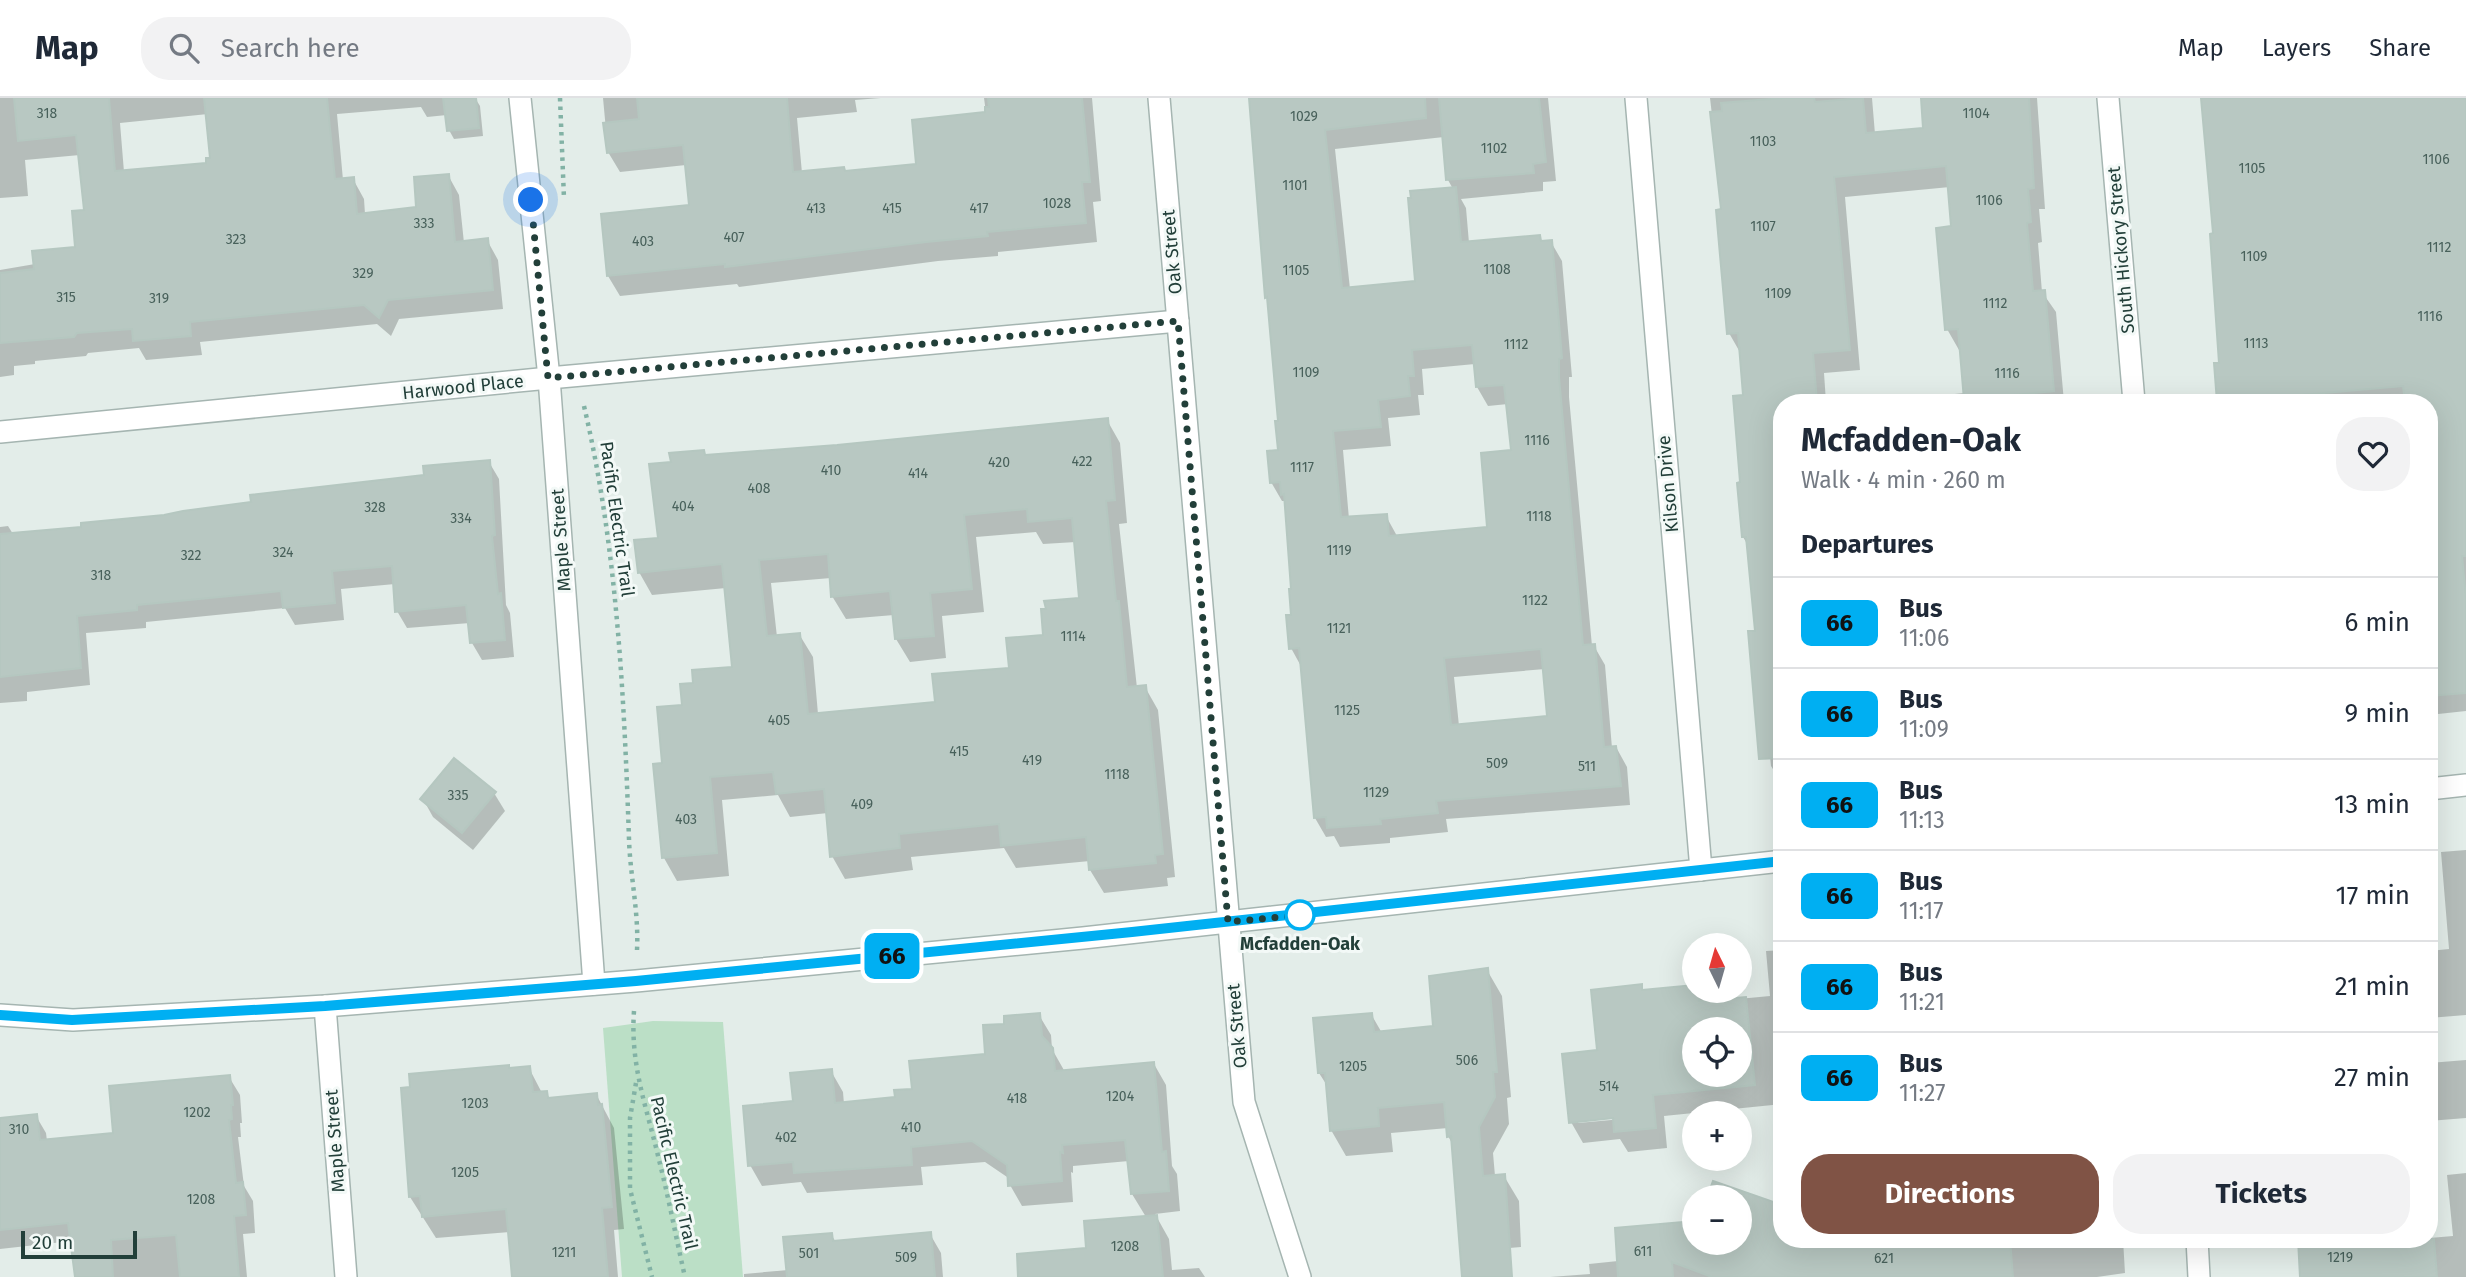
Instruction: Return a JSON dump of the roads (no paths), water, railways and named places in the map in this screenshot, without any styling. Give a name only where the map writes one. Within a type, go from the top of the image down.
[{"type":"street","name":"Maple Street","points":[[520,98],[548,378],[594,984]]},
{"type":"street","name":"Oak Street","points":[[1159,98],[1244,1102],[1300,1277]]},
{"type":"street","name":"Kilson Drive","points":[[1636,98],[1701,870]]},
{"type":"street","name":"South Hickory Street","points":[[2108,98],[2133,394]]},
{"type":"street","name":"Harwood Place","points":[[0,432],[548,378],[1178,321]]},
{"type":"street","points":[[2438,788],[2466,785]]},
{"type":"street","points":[[0,1014],[72,1020],[325,1006],[594,984],[1228,922],[1773,862]]},
{"type":"street","name":"Maple Street","points":[[325,1006],[346,1277]]},
{"type":"street","points":[[2197,1248],[2199,1277]]},
{"type":"place","name":"Mcfadden-Oak","points":[[1300,915]]}]
